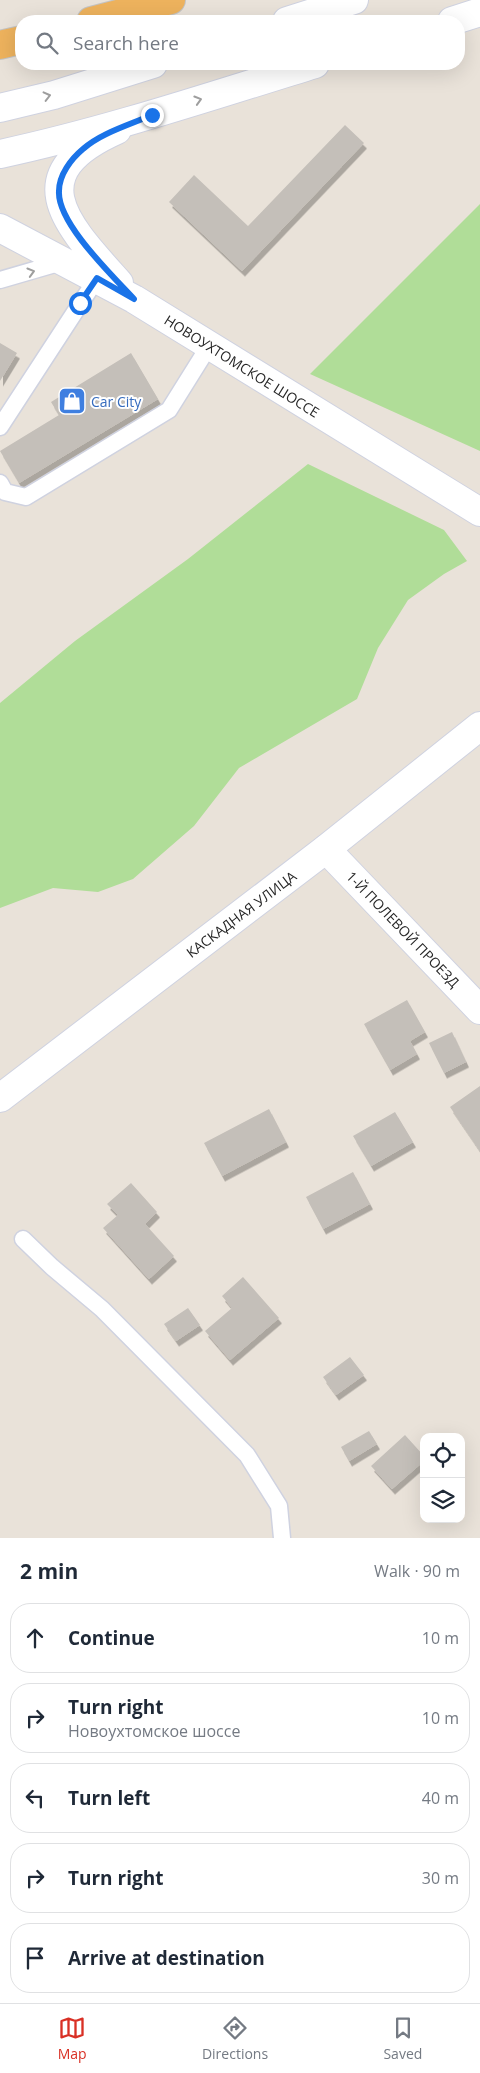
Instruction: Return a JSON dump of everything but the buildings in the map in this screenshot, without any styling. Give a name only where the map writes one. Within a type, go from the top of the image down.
[{"type":"highway","points":[[113,15],[171,0]]},
{"type":"highway","points":[[0,45],[15,41]]},
{"type":"street","points":[[306,15],[354,0]]},
{"type":"street","points":[[465,17],[480,12]]},
{"type":"street","points":[[0,108],[54,95],[134,70]]},
{"type":"street","points":[[0,154],[152,115],[296,70]]},
{"type":"street","points":[[134,299],[91,251],[68,221],[61,206],[58,192],[61,178],[69,164],[84,148],[101,137],[152,115]]},
{"type":"street","name":"НОВОУХТОМСКОЕ ШОССЕ","points":[[0,228],[134,299],[480,512]]},
{"type":"street","name":"КАСКАДНАЯ УЛИЦА","points":[[0,1098],[326,849],[480,726]]},
{"type":"street","name":"1-Й ПОЛЕВОЙ ПРОЕЗД","points":[[326,849],[480,1010]]},
{"type":"lane","points":[[0,280],[62,262]]},
{"type":"lane","points":[[0,427],[97,278]]},
{"type":"lane","points":[[0,483],[5,492],[26,497],[169,410],[209,346]]},
{"type":"lane","points":[[23,1239],[52,1267],[102,1309],[247,1455],[278,1506],[282,1538]]},
{"type":"green space","points":[[480,204],[480,451],[310,374]]},
{"type":"green space","points":[[308,464],[444,530],[467,561],[444,574],[408,600],[378,648],[357,699],[239,768],[194,826],[133,879],[98,892],[53,888],[0,908],[0,703],[75,641],[188,559]]},
{"type":"place","name":"Car City","points":[[72,401]]},
{"type":"route","points":[[80,303],[97,278],[134,299],[96,257],[68,221],[61,206],[58,192],[61,178],[69,164],[84,148],[101,137],[152,115]]}]
